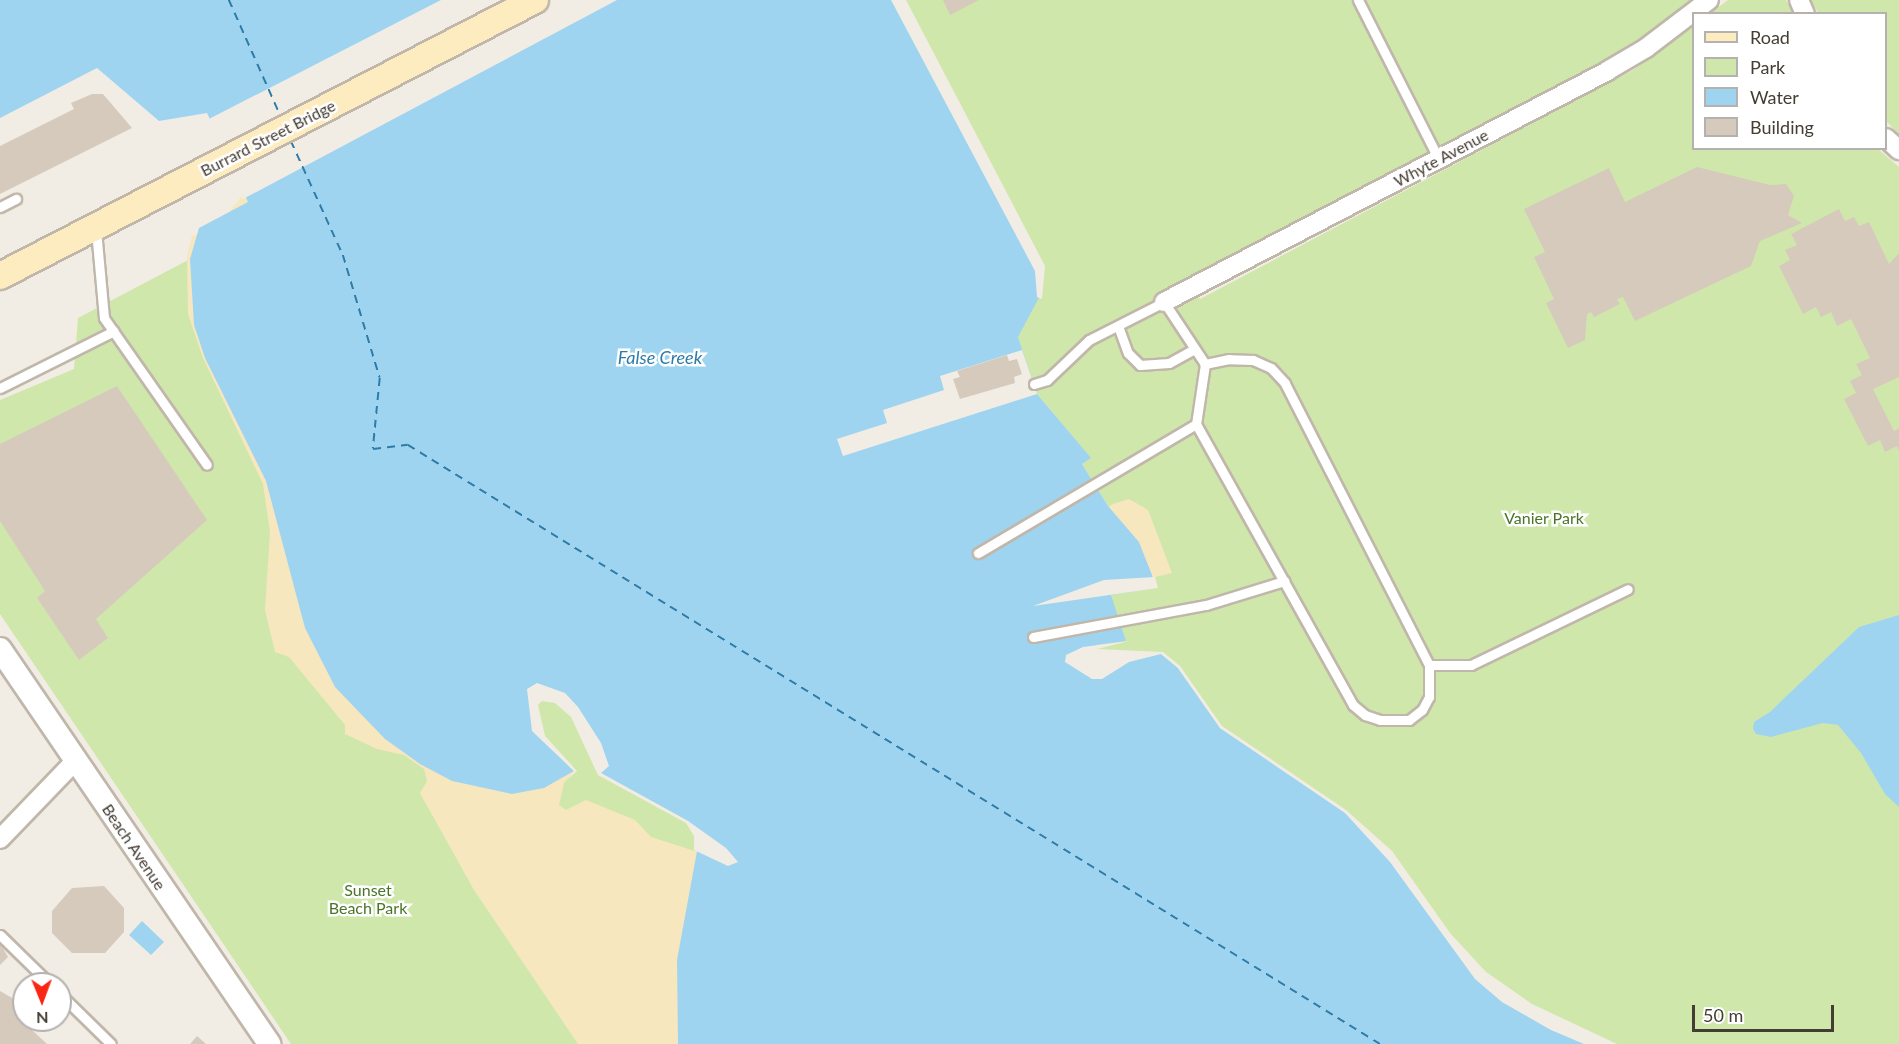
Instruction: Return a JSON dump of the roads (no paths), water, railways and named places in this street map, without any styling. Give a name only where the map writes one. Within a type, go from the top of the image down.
[{"type":"main road","name":"Burrard Street Bridge","points":[[0,276],[535,0]]},
{"type":"street","name":"Whyte Avenue","points":[[1164,302],[1617,65],[1709,0]]},
{"type":"street","points":[[1887,139],[1899,150]]},
{"type":"street","name":"Beach Avenue","points":[[0,649],[269,1044]]},
{"type":"street","points":[[0,839],[75,761]]},
{"type":"lane","points":[[1358,0],[1438,158]]},
{"type":"lane","points":[[202,176],[96,229],[100,304],[114,331],[207,465]]},
{"type":"lane","points":[[0,207],[16,199]]},
{"type":"lane","points":[[1034,384],[1047,380],[1089,340],[1164,302],[1205,364],[1196,424],[1353,705],[1365,715],[1394,723],[1409,720],[1422,710],[1429,697],[1429,665],[1285,383],[1271,368],[1252,360],[1229,359],[1205,364]]},
{"type":"lane","points":[[1118,326],[1128,353],[1140,364],[1169,363],[1194,349]]},
{"type":"lane","points":[[0,388],[114,331]]},
{"type":"lane","points":[[978,553],[1196,424]]},
{"type":"lane","points":[[1033,638],[1206,605],[1284,581]]},
{"type":"lane","points":[[1429,665],[1471,665],[1628,589]]},
{"type":"lane","points":[[0,935],[38,972]]},
{"type":"lane","points":[[72,1006],[111,1044]]},
{"type":"water","name":"False Creek","points":[[0,0],[903,0],[1042,267],[1042,292],[1018,337],[1037,394],[1091,458],[1082,464],[1108,506],[1139,542],[1152,575],[1155,588],[1111,595],[1126,641],[1096,645],[1096,653],[1161,654],[1178,668],[1220,728],[1345,812],[1390,853],[1447,935],[1484,974],[1531,1006],[1614,1044],[678,1044],[677,960],[697,851],[697,835],[688,821],[600,773],[573,715],[549,697],[537,701],[538,724],[548,745],[574,771],[544,788],[512,794],[452,781],[420,764],[385,739],[335,687],[305,628],[266,481],[205,358],[194,325],[190,259],[199,228],[248,202],[207,113],[159,121],[97,68],[0,118]]},
{"type":"water","points":[[1899,615],[1899,807],[1885,794],[1861,753],[1838,725],[1823,723],[1771,737],[1756,734],[1753,729],[1754,722],[1770,712],[1859,627]]},
{"type":"water","points":[[142,921],[164,942],[151,955],[129,935]]},
{"type":"park label","name":"Vanier Park","points":[[1544,518]]},
{"type":"park label","name":"Sunset Beach Park","points":[[368,899]]}]
